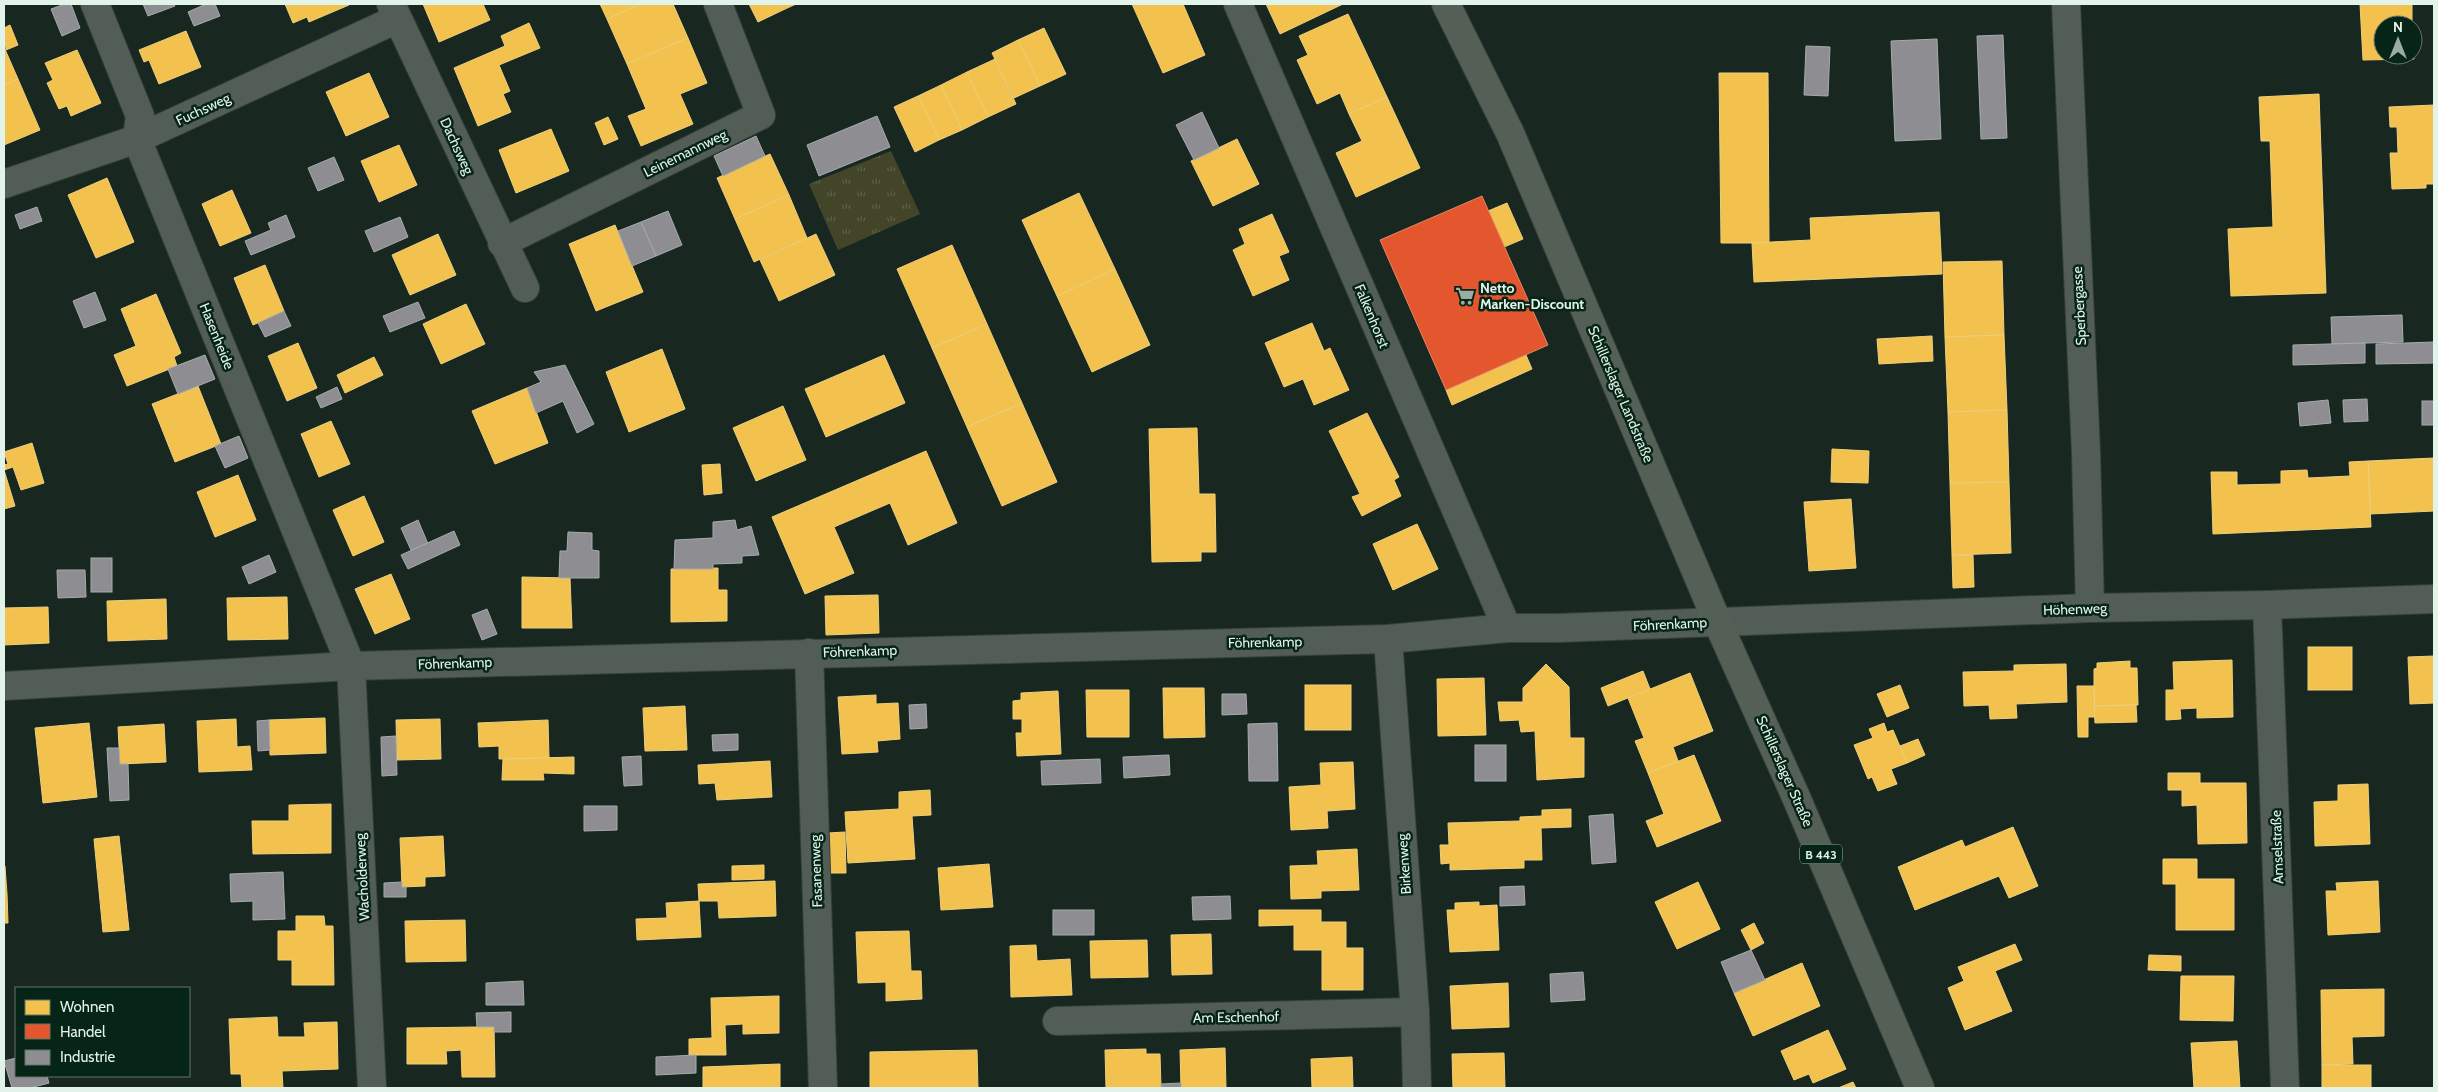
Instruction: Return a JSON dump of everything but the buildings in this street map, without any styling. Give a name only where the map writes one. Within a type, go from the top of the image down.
[{"type":"main road","name":"Schillerslager Landstraße","points":[[1446,4],[1510,133],[1717,621]]},
{"type":"main road","name":"Schillerslager Straße","points":[[1717,621],[1796,797],[1920,1088]]},
{"type":"street","name":"Hasenheide","points":[[95,4],[140,116],[137,139],[351,666]]},
{"type":"street","name":"Leinemannweg","points":[[502,243],[761,115],[718,4]]},
{"type":"street","name":"Falkenhorst","points":[[1238,4],[1507,628]]},
{"type":"street","name":"Sperbergasse","points":[[2066,4],[2086,453],[2090,608]]},
{"type":"street","name":"Fuchsweg","points":[[4,184],[137,139],[394,12]]},
{"type":"street","name":"Dachsweg","points":[[394,12],[525,288]]},
{"type":"street","name":"Höhenweg","points":[[1717,621],[2090,608],[2268,605],[2434,599]]},
{"type":"street","name":"Amselstraße","points":[[2268,605],[2285,1088]]},
{"type":"street","name":"Föhrenkamp","points":[[4,686],[351,666],[1388,639],[1507,628],[1558,628],[1717,621]]},
{"type":"street","name":"Birkenweg","points":[[1388,639],[1415,1012],[1417,1088]]},
{"type":"street","name":"Fasanenweg","points":[[809,653],[824,1088]]},
{"type":"street","name":"Wacholderweg","points":[[351,666],[372,1088]]},
{"type":"street","name":"Am Eschenhof","points":[[1058,1021],[1415,1012]]},
{"type":"green space","points":[[891,151],[920,214],[838,250],[809,184]]},
{"type":"place","name":"Netto Marken-Discount","points":[[1465,296]]}]
